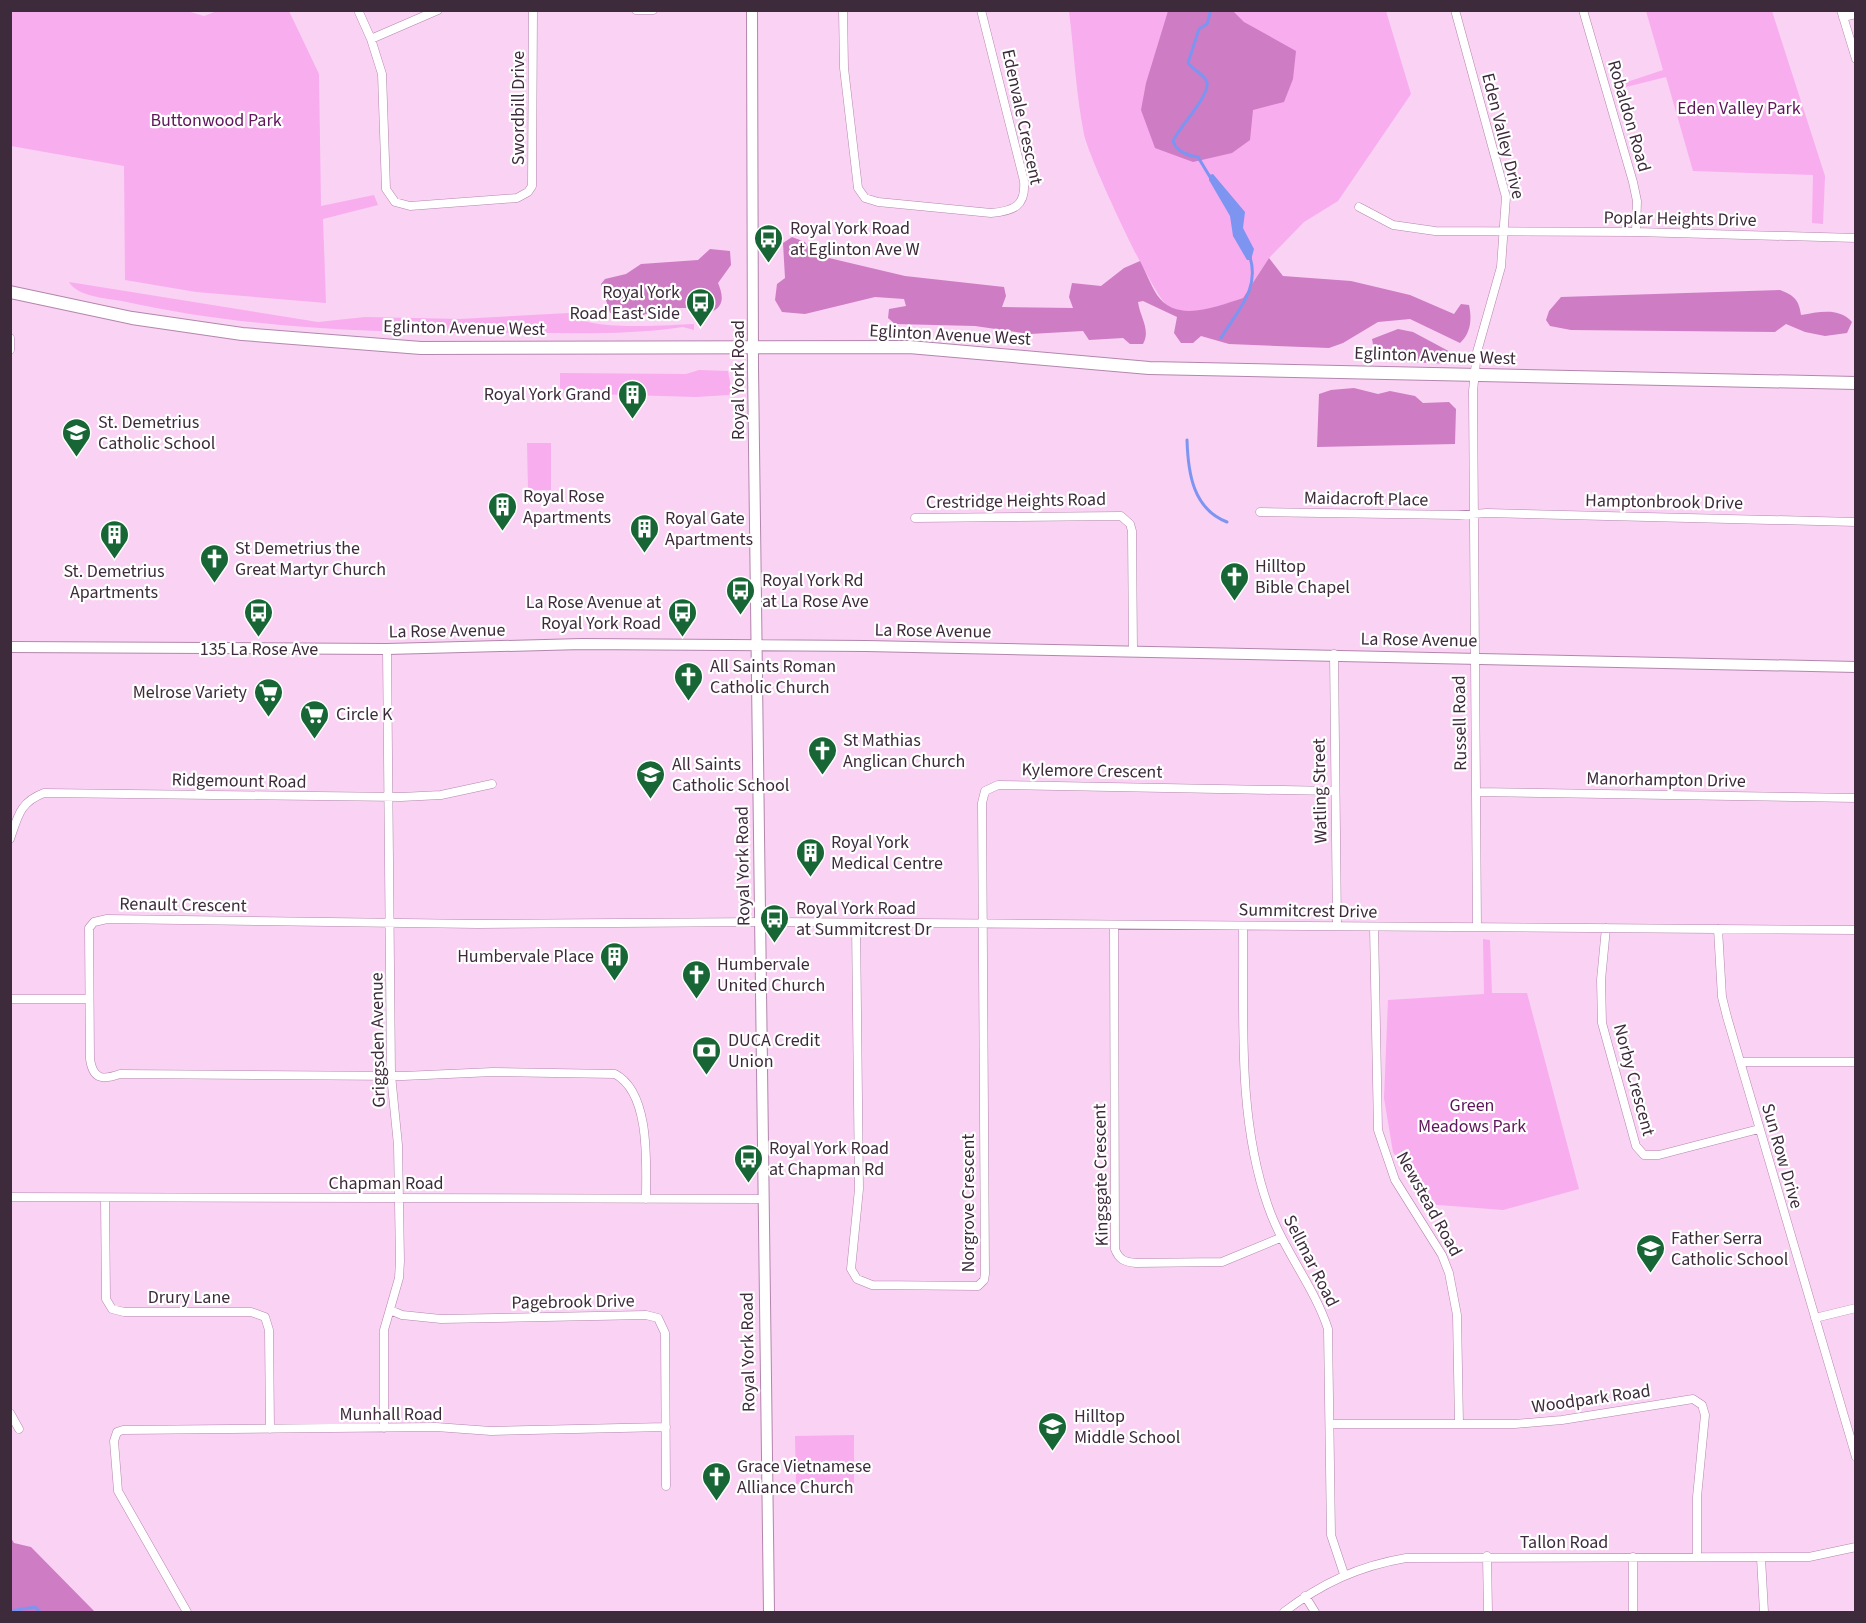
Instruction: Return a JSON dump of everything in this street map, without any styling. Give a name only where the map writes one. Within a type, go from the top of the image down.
[{"type":"main road","name":"Eglinton Avenue West","points":[[10,292],[141,320],[242,334],[321,342],[421,348],[909,347],[1149,368],[1856,384]]},
{"type":"street","name":"Swordbill Drive","points":[[358,10],[371,39],[383,84],[386,189],[391,199],[401,205],[410,206],[517,198],[528,192],[534,178],[533,10]]},
{"type":"street","points":[[371,39],[438,10]]},
{"type":"street","points":[[636,10],[653,10]]},
{"type":"street","name":"Royal York Road","points":[[752,10],[753,347],[762,1199],[769,1612]]},
{"type":"street","name":"Edenvale Crescent","points":[[843,10],[844,68],[858,188],[864,198],[878,202],[991,213],[1008,211],[1021,205],[1024,199],[1024,182],[981,10]]},
{"type":"street","name":"Eden Valley Drive","points":[[1455,10],[1506,197],[1505,232],[1500,267],[1477,352],[1474,376]]},
{"type":"street","name":"Robaldon Road","points":[[1583,10],[1633,182],[1637,201],[1636,232]]},
{"type":"street","points":[[1856,14],[1842,14],[1856,59]]},
{"type":"street","name":"Poplar Heights Drive","points":[[1359,207],[1382,221],[1407,228],[1505,232],[1636,232],[1856,238]]},
{"type":"street","points":[[10,338],[10,350]]},
{"type":"street","name":"Russell Road","points":[[1474,376],[1472,514],[1476,927]]},
{"type":"street","name":"Maidacroft Place","points":[[1260,512],[1472,514]]},
{"type":"street","name":"Hamptonbrook Drive","points":[[1472,514],[1856,522]]},
{"type":"street","name":"Crestridge Heights Road","points":[[915,518],[1121,516],[1130,524],[1132,531],[1133,651]]},
{"type":"street","name":"La Rose Avenue","points":[[10,647],[387,649],[582,644],[1334,654],[1856,667]]},
{"type":"street","name":"Griggsden Avenue","points":[[384,1428],[384,1330],[399,1278],[400,1199],[399,1146],[391,1075],[387,649]]},
{"type":"street","name":"Watling Street","points":[[1334,654],[1337,926]]},
{"type":"street","name":"Ridgemount Road","points":[[10,839],[21,808],[31,798],[44,793],[389,797],[441,795],[492,784]]},
{"type":"street","name":"Kylemore Crescent","points":[[983,924],[982,803],[985,791],[991,786],[1335,791]]},
{"type":"street","name":"Manorhampton Drive","points":[[1476,792],[1856,798]]},
{"type":"street","name":"Renault Crescent","points":[[646,1199],[645,1126],[624,1079],[615,1074],[482,1072],[391,1075],[120,1074],[102,1078],[95,1076],[91,1067],[89,928],[94,922],[107,919],[559,924],[760,922]]},
{"type":"street","name":"Summitcrest Drive","points":[[760,922],[1856,930]]},
{"type":"street","name":"Norgrove Crescent","points":[[856,923],[859,1190],[851,1269],[857,1279],[866,1284],[973,1287],[982,1284],[985,1274],[983,924]]},
{"type":"street","name":"Kingsgate Crescent","points":[[1114,925],[1114,1250],[1117,1256],[1122,1260],[1136,1263],[1222,1262],[1280,1238]]},
{"type":"street","name":"Sellmar Road","points":[[1243,926],[1245,1055],[1249,1121],[1258,1175],[1280,1238],[1320,1308],[1328,1329],[1331,1535],[1344,1574]]},
{"type":"street","name":"Newstead Road","points":[[1374,927],[1378,1130],[1392,1174],[1442,1255],[1449,1273],[1457,1315],[1459,1424]]},
{"type":"street","name":"Norby Crescent","points":[[1606,928],[1601,980],[1602,1023],[1636,1146],[1644,1155],[1659,1155],[1759,1129]]},
{"type":"street","name":"Sun Row Drive","points":[[1718,929],[1722,997],[1815,1318],[1853,1438],[1856,1457]]},
{"type":"street","points":[[10,999],[89,999]]},
{"type":"street","points":[[1741,1062],[1856,1062]]},
{"type":"street","name":"Chapman Road","points":[[10,1197],[762,1199]]},
{"type":"street","name":"Drury Lane","points":[[105,1198],[106,1299],[112,1309],[124,1312],[251,1312],[264,1317],[269,1330],[270,1429]]},
{"type":"street","points":[[1815,1318],[1856,1308]]},
{"type":"street","name":"Pagebrook Drive","points":[[390,1310],[423,1318],[441,1319],[646,1315],[658,1318],[665,1333],[666,1486]]},
{"type":"street","name":"Woodpark Road","points":[[1330,1424],[1459,1424],[1562,1420],[1688,1399],[1699,1402],[1705,1415],[1697,1497],[1697,1557]]},
{"type":"street","points":[[10,1413],[19,1429]]},
{"type":"street","name":"Munhall Road","points":[[187,1612],[118,1491],[114,1445],[117,1432],[129,1429],[436,1427],[491,1431],[666,1427]]},
{"type":"street","name":"Tallon Road","points":[[1284,1612],[1305,1596],[1344,1574],[1406,1558],[1487,1556],[1821,1557],[1856,1547]]},
{"type":"street","points":[[1487,1556],[1488,1612]]},
{"type":"street","points":[[1633,1612],[1634,1557]]},
{"type":"street","points":[[1761,1558],[1764,1612]]},
{"type":"street","points":[[1305,1596],[1315,1612]]},
{"type":"green space","name":"Buttonwood Park","points":[[11,11],[187,11],[204,16],[217,11],[289,11],[319,74],[321,206],[374,195],[378,205],[323,219],[326,303],[196,292],[125,280],[124,166],[11,146]]},
{"type":"green space","points":[[1069,11],[1386,11],[1411,94],[1338,201],[1304,222],[1269,258],[1243,298],[1206,310],[1177,310],[1168,306],[1160,297],[1149,278],[1122,225],[1088,147],[1079,104]]},
{"type":"green space","name":"Eden Valley Park","points":[[1646,11],[1772,11],[1825,176],[1823,224],[1812,223],[1813,175],[1693,171],[1666,77],[1618,89],[1618,85],[1663,70]]},
{"type":"green space","points":[[69,282],[318,322],[365,317],[460,319],[569,313],[578,319],[592,323],[628,326],[694,324],[694,330],[683,327],[604,333],[474,333],[322,328],[171,311],[93,296],[79,291]]},
{"type":"green space","points":[[699,370],[728,371],[733,399],[729,395],[696,397],[560,393],[560,373],[686,374]]},
{"type":"green space","points":[[527,443],[551,443],[551,490],[528,490]]},
{"type":"green space","name":"Green Meadows Park","points":[[1483,939],[1490,940],[1492,993],[1527,993],[1579,1189],[1503,1210],[1426,1204],[1393,1152],[1384,1098],[1388,1000],[1484,994]]},
{"type":"green space","points":[[854,1435],[854,1484],[796,1484],[795,1436]]},
{"type":"shaded area","points":[[1168,11],[1233,11],[1244,22],[1296,51],[1293,79],[1284,102],[1253,110],[1250,140],[1232,153],[1193,162],[1155,148],[1141,110],[1146,83]]},
{"type":"shaded area","points":[[792,237],[805,242],[812,254],[905,276],[1004,287],[1006,296],[1002,307],[1073,308],[1069,297],[1072,283],[1101,286],[1124,268],[1140,261],[1157,295],[1165,304],[1186,311],[1210,308],[1243,298],[1269,258],[1283,276],[1351,281],[1410,295],[1454,314],[1461,304],[1469,305],[1470,326],[1460,343],[1410,319],[1378,322],[1343,343],[1329,348],[1229,344],[1201,336],[1193,343],[1181,343],[1174,333],[1177,317],[1143,301],[1138,302],[1146,334],[1145,339],[1143,344],[1130,344],[1123,338],[1089,340],[1083,331],[1030,334],[975,326],[895,324],[888,318],[889,309],[906,306],[904,299],[875,297],[805,314],[782,312],[775,300],[777,284],[785,278],[783,243]]},
{"type":"shaded area","points":[[710,249],[730,251],[731,265],[718,283],[722,300],[716,310],[711,312],[700,308],[662,308],[638,317],[610,313],[601,284],[605,279],[626,274],[641,264],[698,260]]},
{"type":"shaded area","points":[[1780,290],[1795,299],[1801,315],[1835,312],[1847,317],[1852,322],[1847,333],[1825,336],[1805,332],[1786,324],[1775,332],[1571,330],[1550,326],[1546,320],[1549,311],[1561,297]]},
{"type":"shaded area","points":[[1398,329],[1413,332],[1456,355],[1456,364],[1376,361],[1372,339]]},
{"type":"shaded area","points":[[1354,388],[1378,394],[1390,391],[1415,396],[1423,403],[1449,402],[1456,409],[1455,444],[1317,447],[1319,394],[1331,390]]},
{"type":"shaded area","points":[[11,1538],[14,1543],[31,1547],[95,1612],[11,1612]]},
{"type":"water","points":[[1213,174],[1245,212],[1243,228],[1254,249],[1251,260],[1247,260],[1233,236],[1230,216],[1209,180],[1209,175]]},
{"type":"waterway","points":[[1210,177],[1198,157],[1183,152],[1173,141],[1205,93],[1206,80],[1188,63],[1199,29],[1207,24],[1211,10]]},
{"type":"waterway","points":[[1221,338],[1249,290],[1252,280],[1250,257]]},
{"type":"waterway","points":[[1187,440],[1191,477],[1200,499],[1216,516],[1227,522]]},
{"type":"waterway","points":[[10,1611],[35,1607],[40,1612]]},
{"type":"place","name":"Royal York Road at Eglinton Ave W","points":[[769,264]]},
{"type":"place","name":"Royal York Road East Side","points":[[701,328]]},
{"type":"place","name":"Royal York Grand","points":[[632,420]]},
{"type":"place","name":"St. Demetrius Catholic School","points":[[77,458]]},
{"type":"place","name":"Royal Rose Apartments","points":[[502,532]]},
{"type":"place","name":"Royal Gate Apartments","points":[[644,554]]},
{"type":"place","name":"St. Demetrius Apartments","points":[[114,560]]},
{"type":"place","name":"St Demetrius the Great Martyr Church","points":[[214,584]]},
{"type":"place","name":"Hilltop Bible Chapel","points":[[1234,602]]},
{"type":"place","name":"Royal York Rd at La Rose Ave","points":[[741,616]]},
{"type":"place","name":"135 La Rose Ave","points":[[259,638]]},
{"type":"place","name":"La Rose Avenue at Royal York Road","points":[[682,638]]},
{"type":"place","name":"All Saints Roman Catholic Church","points":[[689,702]]},
{"type":"place","name":"Melrose Variety","points":[[268,718]]},
{"type":"place","name":"Circle K","points":[[315,740]]},
{"type":"place","name":"St Mathias Anglican Church","points":[[822,776]]},
{"type":"place","name":"All Saints Catholic School","points":[[651,800]]},
{"type":"place","name":"Royal York Medical Centre","points":[[810,878]]},
{"type":"place","name":"Royal York Road at Summitcrest Dr","points":[[775,944]]},
{"type":"place","name":"Humbervale Place","points":[[615,982]]},
{"type":"place","name":"Humbervale United Church","points":[[696,1000]]},
{"type":"place","name":"DUCA Credit Union","points":[[707,1076]]},
{"type":"place","name":"Royal York Road at Chapman Rd","points":[[748,1184]]},
{"type":"place","name":"Father Serra Catholic School","points":[[1650,1274]]},
{"type":"place","name":"Hilltop Middle School","points":[[1053,1452]]},
{"type":"place","name":"Grace Vietnamese Alliance Church","points":[[716,1502]]}]
